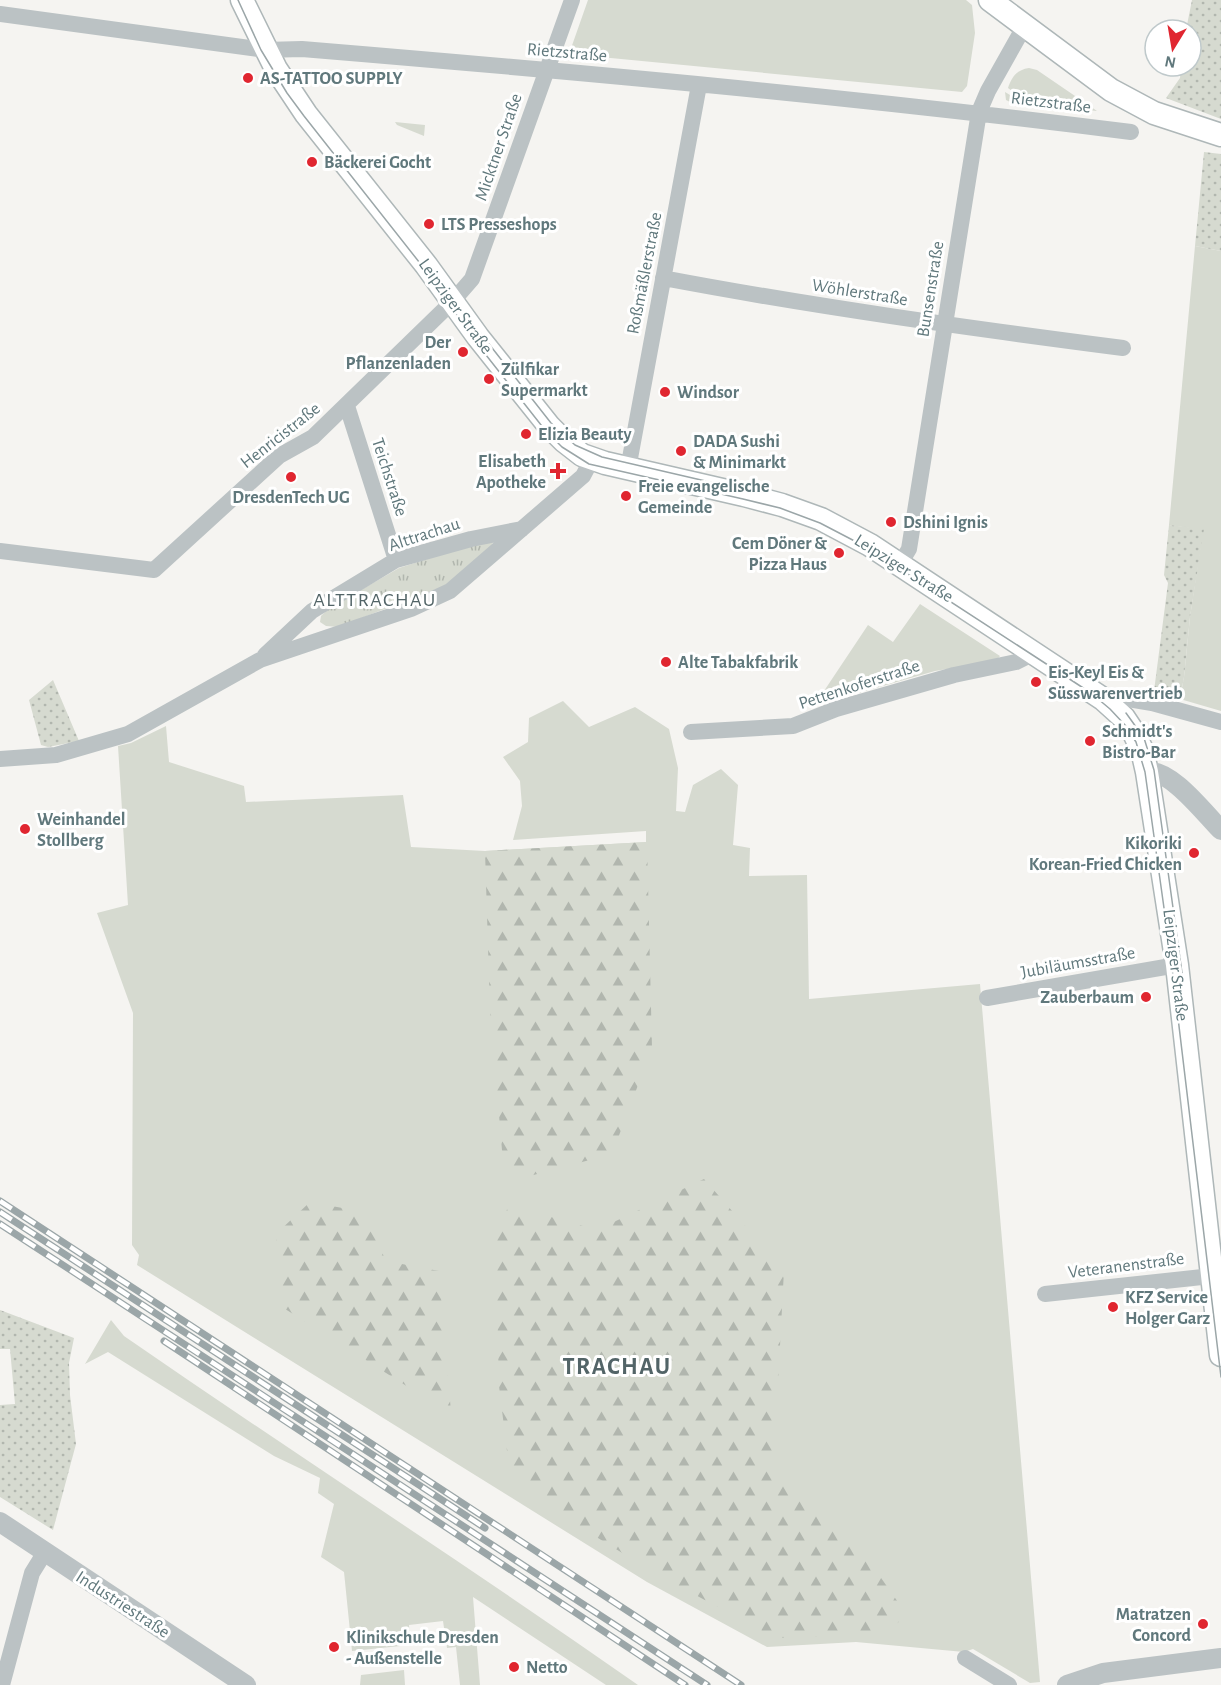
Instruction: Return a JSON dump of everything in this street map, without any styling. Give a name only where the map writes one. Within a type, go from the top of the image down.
[{"type":"main road","name":"Leipziger Straße","points":[[242,0],[266,50],[306,114],[426,265],[452,302],[549,426],[572,448],[592,459],[782,505],[821,519],[900,564],[1103,699],[1124,718],[1142,750],[1147,771],[1177,965],[1216,1275],[1221,1355]]},
{"type":"main road","points":[[990,0],[1111,90],[1154,113],[1221,135]]},
{"type":"street","name":"Micktner Straße","points":[[452,302],[472,279],[572,0]]},
{"type":"street","name":"Rietzstraße","points":[[0,14],[266,50],[302,49],[546,69],[979,112],[1131,132]]},
{"type":"street","name":"Bunsenstraße","points":[[900,564],[909,549],[979,112],[988,91],[1024,27]]},
{"type":"street","name":"Roßmäßlerstraße","points":[[628,469],[699,85]]},
{"type":"street","name":"Wöhlerstraße","points":[[663,278],[944,325],[1123,348]]},
{"type":"street","name":"Henricistraße","points":[[0,551],[154,570],[279,456],[313,437],[452,302]]},
{"type":"street","name":"Teichstraße","points":[[346,406],[396,560]]},
{"type":"street","name":"Alttrachau","points":[[0,759],[56,755],[128,734],[260,660],[411,609],[450,591],[583,476],[592,459]]},
{"type":"street","name":"Alttrachau","points":[[260,660],[312,611],[396,560],[471,539],[522,529]]},
{"type":"street","name":"Pettenkoferstraße","points":[[692,732],[793,726],[836,709],[954,675],[1016,662],[1034,653]]},
{"type":"street","points":[[1103,699],[1128,699],[1152,703],[1221,723]]},
{"type":"street","points":[[1147,771],[1154,770],[1168,776],[1221,830]]},
{"type":"street","name":"Jubiläumsstraße","points":[[987,998],[1177,965]]},
{"type":"street","name":"Veteranenstraße","points":[[1045,1294],[1216,1275]]},
{"type":"street","name":"Industriestraße","points":[[0,1522],[246,1685]]},
{"type":"street","points":[[2,1685],[32,1573],[45,1552]]},
{"type":"street","points":[[965,1658],[1009,1685]]},
{"type":"street","points":[[1067,1685],[1103,1673],[1221,1658]]},
{"type":"green space","points":[[588,0],[966,0],[972,5],[975,33],[967,86],[962,92],[569,54]]},
{"type":"green space","points":[[1192,0],[1221,0],[1221,119],[1166,98],[1180,78],[1203,78],[1203,18],[1188,18]]},
{"type":"green space","points":[[1029,68],[1037,70],[1097,111],[1006,100],[1005,92],[1010,95],[1012,91],[1008,88],[1013,77],[1021,70]]},
{"type":"green space","points":[[395,122],[425,125],[424,136],[397,125]]},
{"type":"green space","points":[[1204,152],[1221,154],[1221,251],[1195,246]]},
{"type":"green space","points":[[1195,246],[1221,251],[1221,711],[1180,699],[1203,530],[1169,525]]},
{"type":"green space","points":[[1169,525],[1204,529],[1180,699],[1154,691],[1168,583],[1164,575]]},
{"type":"green space","points":[[492,540],[493,545],[447,585],[338,627],[326,626],[320,622],[321,616],[328,609],[399,568]]},
{"type":"green space","points":[[920,604],[1000,656],[996,661],[935,671],[820,704],[818,700],[868,625],[893,642]]},
{"type":"green space","points":[[53,680],[79,741],[48,747],[41,745],[29,700]]},
{"type":"green space","points":[[563,701],[589,727],[635,707],[669,729],[678,768],[676,811],[685,812],[693,785],[721,769],[738,785],[733,845],[750,848],[749,876],[807,875],[809,999],[980,984],[1040,1682],[1030,1683],[973,1649],[964,1652],[856,1642],[767,1647],[647,1582],[137,1265],[139,1255],[132,1245],[133,1013],[97,913],[128,905],[118,746],[131,743],[166,726],[169,762],[244,786],[246,802],[403,795],[411,847],[485,851],[646,842],[646,831],[513,840],[522,806],[520,781],[503,757],[528,742],[529,718]]},
{"type":"green space","points":[[647,842],[652,1048],[612,1154],[511,1181],[502,1150],[490,1010],[485,851]]},
{"type":"green space","points":[[704,1179],[784,1270],[773,1478],[851,1535],[907,1615],[883,1635],[775,1638],[653,1572],[543,1504],[508,1459],[499,1386],[495,1236],[509,1205],[597,1230]]},
{"type":"green space","points":[[310,1202],[364,1212],[386,1261],[439,1271],[451,1412],[282,1307],[276,1234]]},
{"type":"green space","points":[[0,1310],[74,1338],[69,1363],[76,1444],[53,1530],[0,1497],[0,1405],[15,1404],[10,1349],[0,1349]]},
{"type":"green space","points":[[111,1320],[124,1336],[638,1685],[606,1685],[473,1597],[480,1685],[460,1685],[456,1647],[447,1648],[443,1621],[409,1625],[410,1645],[352,1651],[344,1572],[321,1557],[334,1504],[318,1493],[320,1478],[274,1456],[108,1352],[85,1364]]},
{"type":"green space","points":[[404,1670],[405,1685],[360,1685],[361,1675]]},
{"type":"tram line","points":[[238,0],[261,50],[287,93],[423,267],[475,341],[545,430],[562,447],[589,464],[780,508],[820,523],[868,548],[1091,693],[1125,725],[1136,742],[1145,772],[1170,951],[1221,1377]]},
{"type":"tram line","points":[[467,316],[551,423],[575,445],[602,457],[727,486]]},
{"type":"tram line","points":[[1126,713],[1144,738],[1154,770],[1182,973]]},
{"type":"railway","points":[[0,1201],[741,1685]]},
{"type":"railway","points":[[0,1212],[485,1528]]},
{"type":"railway","points":[[0,1224],[707,1685]]},
{"type":"railway","points":[[164,1341],[685,1685]]},
{"type":"place","name":"AS-TATTOO SUPPLY","points":[[248,78]]},
{"type":"place","name":"Bäckerei Gocht","points":[[312,162]]},
{"type":"place","name":"LTS Presseshops","points":[[429,224]]},
{"type":"place","name":"Der Pflanzenladen","points":[[463,352]]},
{"type":"place","name":"Zülfikar Supermarkt","points":[[489,379]]},
{"type":"place","name":"Windsor","points":[[665,392]]},
{"type":"place","name":"Elizia Beauty","points":[[526,434]]},
{"type":"place","name":"DADA Sushi & Minimarkt","points":[[681,451]]},
{"type":"place","name":"Elisabeth Apotheke","points":[[558,471]]},
{"type":"place","name":"DresdenTech UG","points":[[291,477]]},
{"type":"place","name":"Freie evangelische Gemeinde","points":[[626,496]]},
{"type":"place","name":"Dshini Ignis","points":[[891,522]]},
{"type":"place","name":"Cem Döner & Pizza Haus","points":[[839,553]]},
{"type":"place","name":"Alte Tabakfabrik","points":[[666,662]]},
{"type":"place","name":"Eis-Keyl Eis & Süsswarenvertrieb","points":[[1036,682]]},
{"type":"place","name":"Schmidt's Bistro-Bar","points":[[1090,741]]},
{"type":"place","name":"Weinhandel Stollberg","points":[[25,829]]},
{"type":"place","name":"Kikoriki Korean-Fried Chicken","points":[[1194,853]]},
{"type":"place","name":"Zauberbaum","points":[[1146,997]]},
{"type":"place","name":"KFZ Service Holger Garz","points":[[1113,1307]]},
{"type":"place","name":"Matratzen Concord","points":[[1203,1624]]},
{"type":"place","name":"Klinikschule Dresden - Außenstelle","points":[[334,1647]]},
{"type":"place","name":"Netto","points":[[514,1667]]},
{"type":"district","name":"ALTTRACHAU","points":[[375,599]]},
{"type":"district","name":"TRACHAU","points":[[617,1366]]}]
